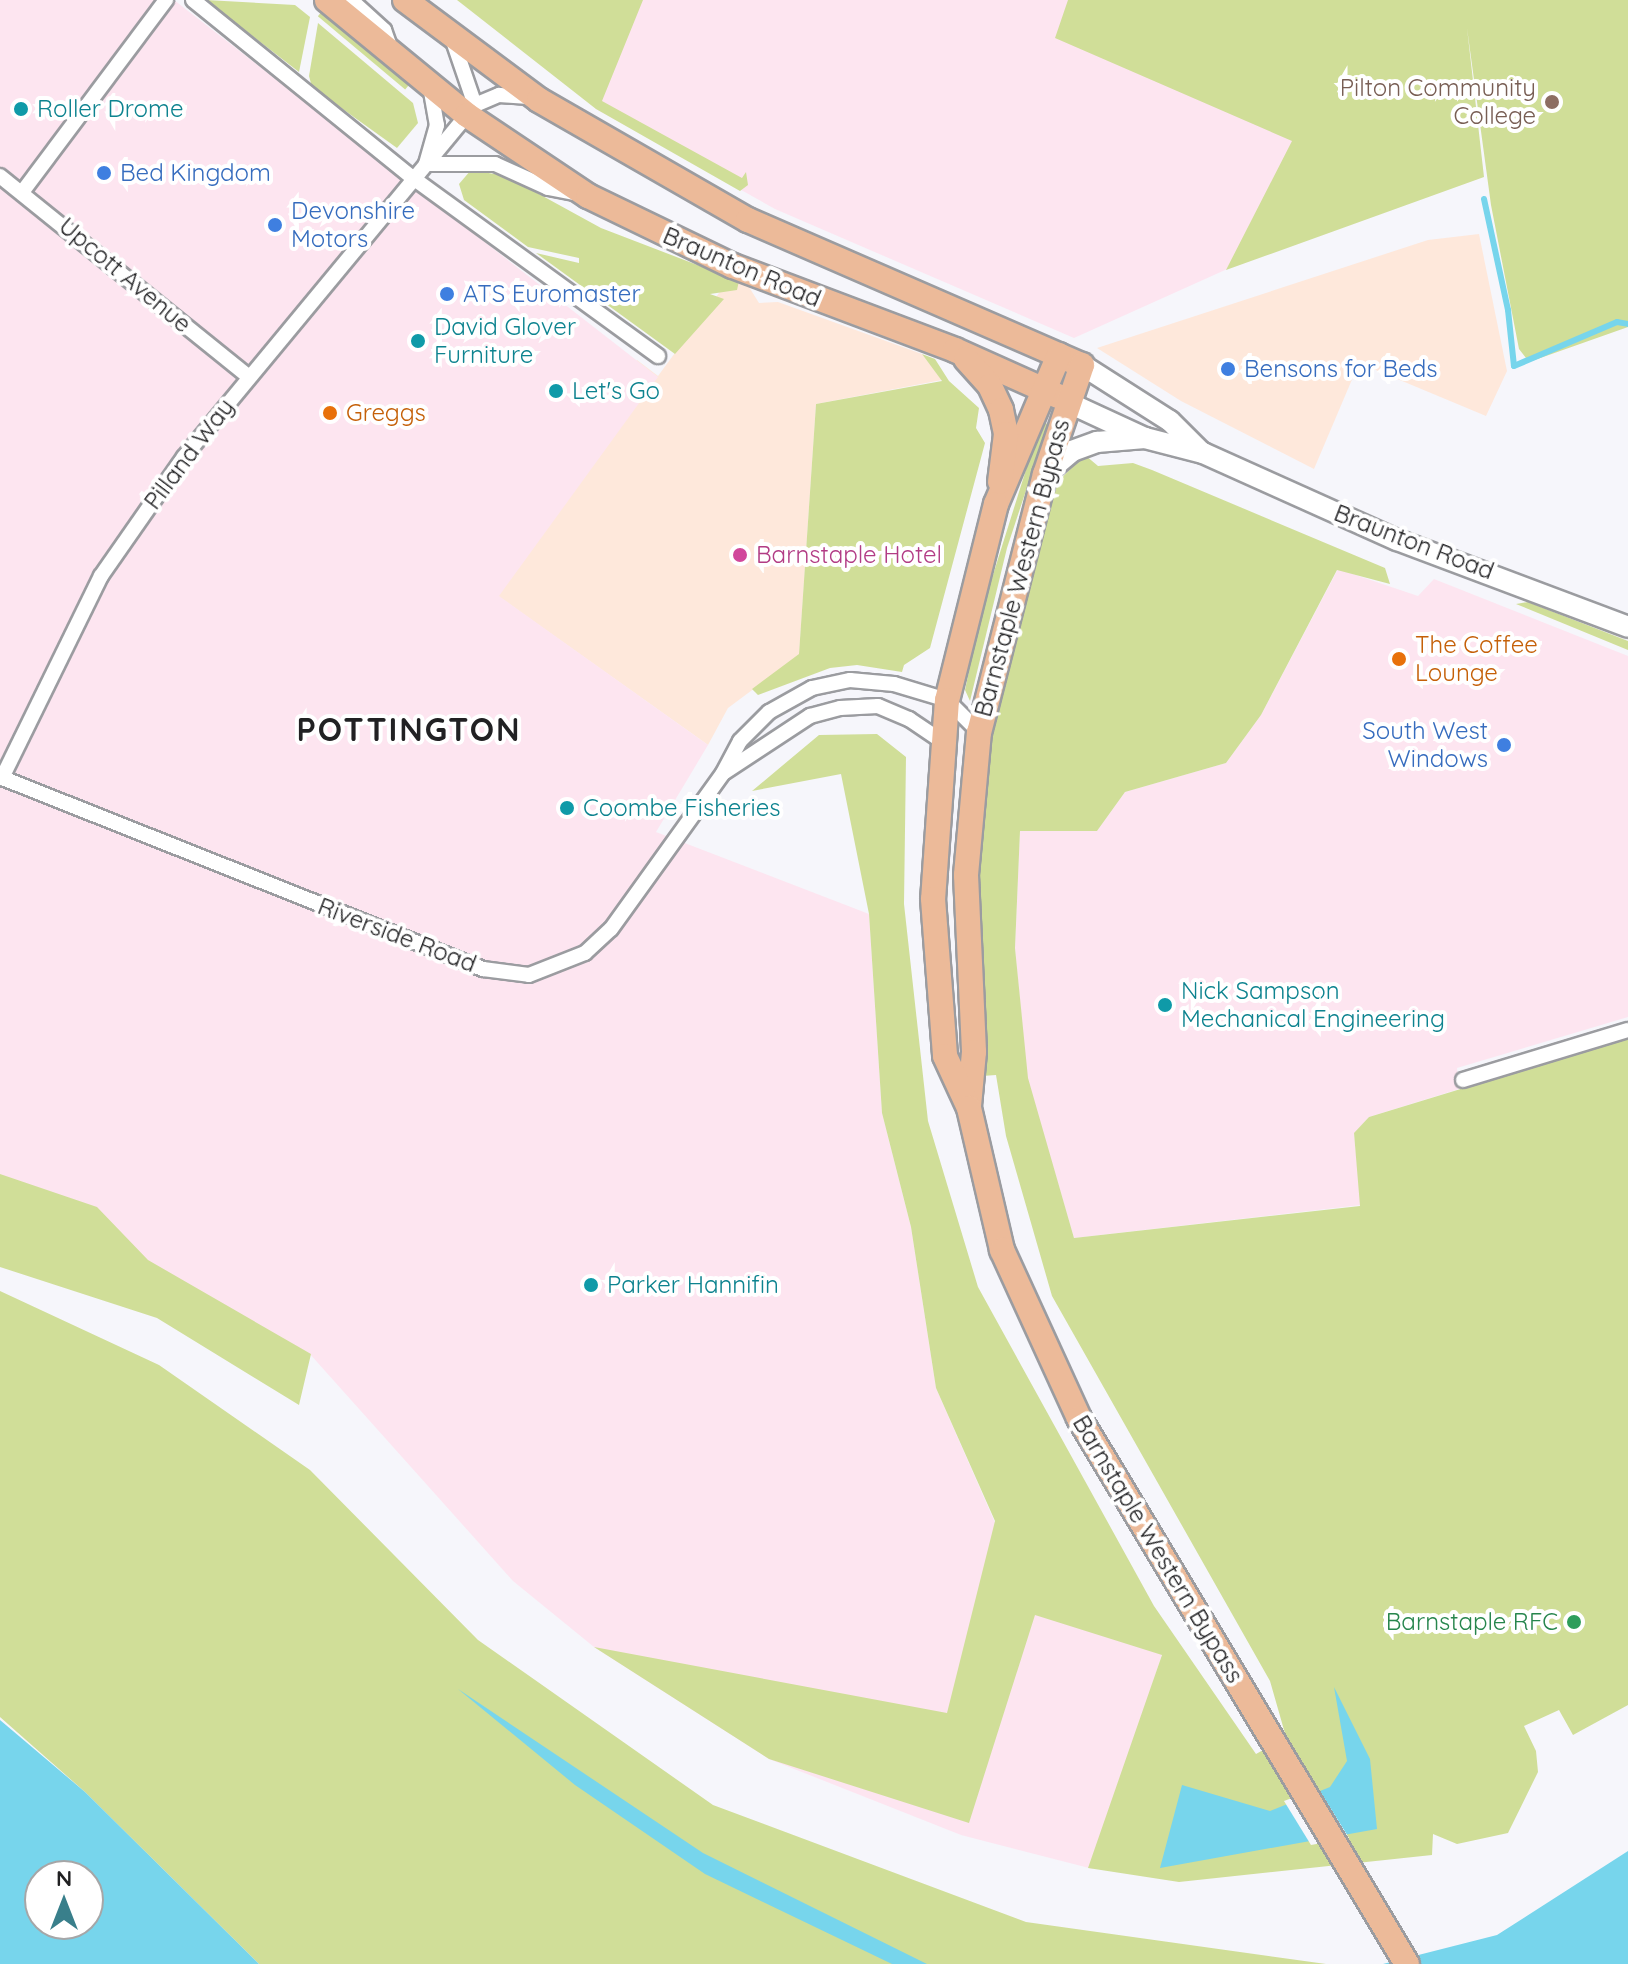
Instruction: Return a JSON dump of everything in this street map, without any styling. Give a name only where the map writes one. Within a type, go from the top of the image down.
[{"type":"main road","name":"Braunton Road","points":[[327,0],[430,86],[471,110],[588,196],[733,266],[955,350],[1046,388],[1067,402],[1145,438],[1203,453],[1397,540],[1628,627]]},
{"type":"main road","name":"Braunton Road","points":[[405,0],[539,100],[748,220],[1082,365],[1170,421],[1203,453]]},
{"type":"main road","points":[[955,350],[974,365],[1001,410],[1006,434],[996,504]]},
{"type":"main road","name":"Barnstaple Western Bypass","points":[[1059,355],[996,504],[947,700],[933,899],[935,967],[945,1056],[969,1108],[1002,1250],[1049,1360],[1407,1964]]},
{"type":"main road","name":"Barnstaple Western Bypass","points":[[969,1108],[974,1052],[966,875],[979,732],[1045,474],[1082,365]]},
{"type":"main road","points":[[1045,474],[1072,451],[1097,442],[1145,438]]},
{"type":"street","points":[[23,191],[166,0]]},
{"type":"street","points":[[193,0],[413,178],[658,356]]},
{"type":"street","points":[[351,0],[384,30],[394,56]]},
{"type":"street","points":[[451,36],[471,110],[499,95],[539,100]]},
{"type":"street","name":"Pilland Way","points":[[426,164],[437,125],[430,86]]},
{"type":"street","name":"Pilland Way","points":[[1,778],[101,576],[248,376],[471,110]]},
{"type":"street","points":[[426,164],[495,164],[548,188],[588,196]]},
{"type":"street","name":"Upcott Avenue","points":[[0,176],[23,191],[248,376]]},
{"type":"street","name":"Riverside Road","points":[[1,778],[483,969],[529,975],[585,953],[611,929],[723,773],[740,741],[769,712],[812,688],[850,680],[894,684],[947,700],[979,732]]},
{"type":"street","name":"Riverside Road","points":[[723,773],[810,716],[840,708],[878,706],[942,741]]},
{"type":"street","points":[[1463,1080],[1628,1030]]},
{"type":"shaded area","points":[[0,0],[174,0],[658,377],[499,596],[708,745],[656,832],[869,914],[882,1113],[911,1227],[936,1388],[1035,1614],[1162,1654],[1093,1869],[961,1835],[769,1759],[594,1647],[513,1581],[309,1353],[0,1209]]},
{"type":"shaded area","points":[[501,0],[1461,0],[1480,178],[1234,266],[1074,338],[775,209],[596,109]]},
{"type":"shaded area","points":[[1479,234],[1507,371],[1486,416],[1359,363],[1314,469],[1181,401],[1097,348],[1428,240]]},
{"type":"shaded area","points":[[730,278],[749,287],[759,303],[778,302],[922,354],[942,380],[816,404],[799,655],[728,708],[708,745],[498,596],[637,360],[658,376]]},
{"type":"shaded area","points":[[1338,569],[1418,596],[1434,579],[1628,656],[1628,1017],[1457,1068],[1459,1089],[1369,1117],[1354,1134],[1361,1205],[1074,1238],[1027,1078],[1015,948],[1020,830],[1097,831],[1125,792],[1226,763],[1261,715]]},
{"type":"green space","points":[[206,0],[295,5],[310,17],[299,72]]},
{"type":"green space","points":[[457,0],[643,0],[602,101],[742,178],[746,172],[748,185],[740,191],[596,109]]},
{"type":"green space","points":[[1068,0],[1628,0],[1628,327],[1529,362],[1519,349],[1491,205],[1467,28],[1484,177],[1226,270],[1292,141],[1055,38]]},
{"type":"green space","points":[[323,10],[410,83],[405,89],[318,16]]},
{"type":"green space","points":[[318,23],[413,103],[418,123],[397,148],[312,87],[309,76]]},
{"type":"green space","points":[[471,170],[506,176],[601,228],[739,281],[737,290],[710,294],[724,299],[675,354],[536,253],[579,263],[579,258],[528,247],[464,200],[459,184]]},
{"type":"green space","points":[[922,354],[935,359],[949,381],[979,408],[976,428],[985,443],[930,648],[904,665],[902,672],[857,665],[830,668],[758,695],[752,689],[799,654],[816,404],[942,381]]},
{"type":"green space","points":[[1041,422],[1048,424],[1007,548],[970,701],[965,690],[981,613]]},
{"type":"green space","points":[[1085,455],[1098,466],[1133,463],[1152,470],[1385,568],[1390,584],[1337,570],[1261,715],[1226,763],[1125,792],[1097,831],[1020,831],[1015,948],[1028,1078],[1074,1238],[1360,1206],[1354,1133],[1369,1117],[1628,1038],[1628,1705],[1573,1735],[1559,1710],[1524,1726],[1536,1751],[1538,1772],[1508,1833],[1457,1844],[1433,1834],[1432,1855],[1179,1882],[1088,1868],[1162,1655],[1035,1615],[969,1823],[769,1759],[594,1647],[947,1713],[995,1521],[936,1388],[911,1227],[882,1113],[869,914],[841,774],[752,791],[819,735],[877,734],[906,757],[904,904],[928,1121],[978,1287],[1154,1606],[1256,1754],[1286,1737],[1270,1681],[1052,1296],[1006,1136],[996,1075],[982,1076],[974,954],[982,768],[1050,489]]},
{"type":"green space","points":[[1528,602],[1628,641],[1628,650],[1516,604]]},
{"type":"green space","points":[[0,1174],[97,1207],[148,1260],[311,1354],[299,1405],[157,1318],[0,1267]]},
{"type":"green space","points":[[0,1291],[159,1365],[310,1470],[478,1640],[713,1805],[1026,1922],[1326,1964],[259,1964],[85,1792],[0,1717]]},
{"type":"water","points":[[1334,1687],[1370,1759],[1377,1829],[1160,1868],[1182,1785],[1270,1811],[1330,1787],[1347,1761]]},
{"type":"water","points":[[458,1689],[703,1853],[927,1964],[892,1964],[705,1874],[575,1785]]},
{"type":"water","points":[[0,1720],[85,1792],[259,1964],[0,1964]]},
{"type":"water","points":[[1628,1851],[1628,1964],[1383,1964],[1497,1935]]},
{"type":"pier","points":[[1318,1788],[1349,1838],[1311,1845],[1284,1801]]},
{"type":"waterway","points":[[1484,199],[1508,310],[1514,366],[1617,322],[1628,324]]},
{"type":"place","name":"Pilton Community College","points":[[1552,102]]},
{"type":"place","name":"Roller Drome","points":[[21,109]]},
{"type":"place","name":"Bed Kingdom","points":[[104,173]]},
{"type":"place","name":"Devonshire Motors","points":[[275,225]]},
{"type":"place","name":"ATS Euromaster","points":[[447,294]]},
{"type":"place","name":"David Glover Furniture","points":[[418,341]]},
{"type":"place","name":"Bensons for Beds","points":[[1228,369]]},
{"type":"place","name":"Let's Go","points":[[556,391]]},
{"type":"place","name":"Greggs","points":[[330,413]]},
{"type":"place","name":"Barnstaple Hotel","points":[[740,555]]},
{"type":"place","name":"The Coffee Lounge","points":[[1399,659]]},
{"type":"place","name":"South West Windows","points":[[1504,745]]},
{"type":"place","name":"Coombe Fisheries","points":[[567,808]]},
{"type":"place","name":"Nick Sampson Mechanical Engineering","points":[[1165,1005]]},
{"type":"place","name":"Parker Hannifin","points":[[591,1285]]},
{"type":"place","name":"Barnstaple RFC","points":[[1574,1622]]},
{"type":"district","name":"POTTINGTON","points":[[409,729]]}]
